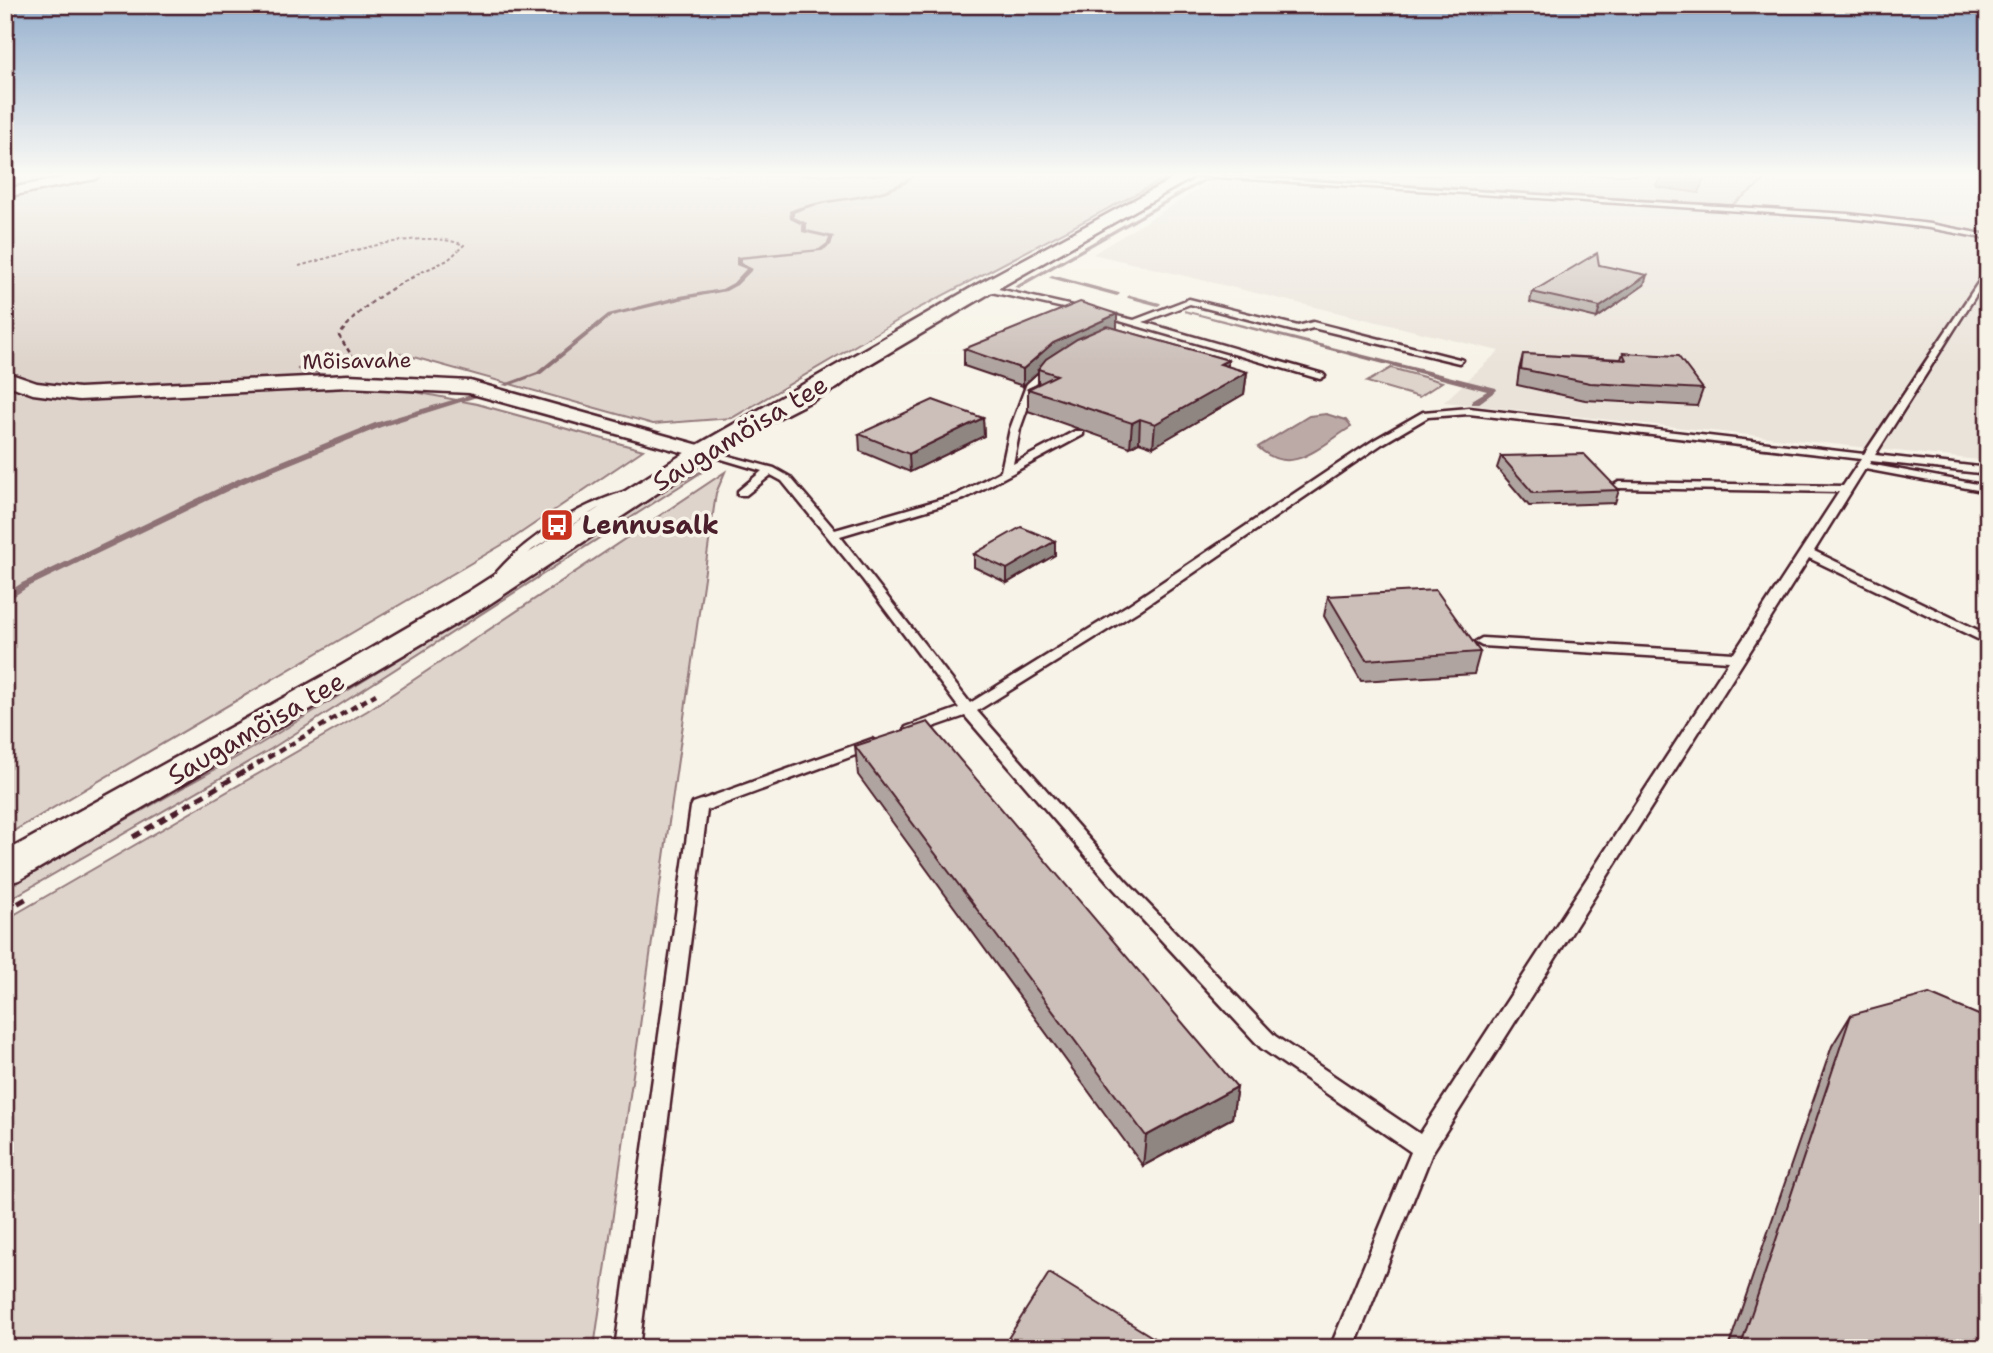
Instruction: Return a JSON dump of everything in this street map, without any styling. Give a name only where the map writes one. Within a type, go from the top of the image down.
[{"type":"street","name":"Saugamõisa tee","points":[[5,870],[344,678],[477,599],[737,432],[1075,238]]},
{"type":"street","name":"Mõisavahe","points":[[5,377],[33,388],[79,394],[348,382],[470,387],[704,452]]},
{"type":"lane","points":[[1342,1348],[1423,1148],[1988,270]]},
{"type":"lane","points":[[985,288],[1133,327],[1145,326],[1321,376]]},
{"type":"lane","points":[[1133,327],[1189,301],[1298,329],[1313,325],[1459,360]]},
{"type":"lane","points":[[1220,359],[1236,352]]},
{"type":"lane","points":[[1006,470],[1015,429],[1032,383],[1052,366],[1063,361]]},
{"type":"lane","points":[[627,1348],[699,807],[968,710],[1133,608],[1378,442],[1426,414],[1469,411],[1863,462],[1988,471]]},
{"type":"lane","points":[[831,535],[960,496],[1079,433]]},
{"type":"lane","points":[[704,452],[770,470],[786,479],[867,577],[968,710],[1120,885],[1268,1042],[1423,1148]]},
{"type":"lane","points":[[1863,462],[1988,489]]},
{"type":"lane","points":[[742,493],[770,470]]},
{"type":"lane","points":[[1619,485],[1847,489]]},
{"type":"lane","points":[[1807,552],[1988,640]]},
{"type":"lane","points":[[1482,642],[1739,657]]},
{"type":"path","points":[[299,266],[344,253],[418,240],[450,240],[464,245],[452,258],[391,289],[347,322],[339,336],[354,358],[363,364]]},
{"type":"shaded area","points":[[5,238],[1052,238],[919,308],[732,418],[653,424],[399,353],[297,369],[477,404],[643,450],[512,539],[5,836]]},
{"type":"shaded area","points":[[1119,238],[1988,238],[1988,461],[1444,402],[1499,351],[1093,254]]},
{"type":"shaded area","points":[[1391,368],[1442,382],[1419,397],[1367,382]]},
{"type":"shaded area","points":[[1326,414],[1346,420],[1351,427],[1306,456],[1282,460],[1270,456],[1258,447],[1309,416]]},
{"type":"shaded area","points":[[705,470],[271,749],[5,902],[5,888],[260,744],[483,608],[674,484]]},
{"type":"shaded area","points":[[725,472],[716,493],[594,1348],[5,1348],[5,920],[367,711]]},
{"type":"building","points":[[1597,253],[1599,265],[1647,275],[1600,307],[1532,292]]},
{"type":"building","points":[[1080,302],[1117,314],[1053,343],[1023,369],[964,349]]},
{"type":"building","points":[[1107,326],[1228,360],[1220,364],[1247,372],[1155,424],[1140,419],[1132,423],[1028,389],[1057,375],[1038,369],[1046,359],[1077,339]]},
{"type":"building","points":[[1623,353],[1678,356],[1703,389],[1590,383],[1521,369],[1523,354],[1626,360]]},
{"type":"building","points":[[933,400],[983,418],[909,454],[859,434]]},
{"type":"building","points":[[1584,454],[1619,490],[1533,493],[1501,456]]},
{"type":"building","points":[[1021,527],[1055,541],[1007,569],[974,554]]},
{"type":"building","points":[[1436,590],[1480,652],[1366,660],[1328,596]]},
{"type":"building","points":[[928,722],[1237,1087],[1146,1136],[855,746]]},
{"type":"building","points":[[1929,994],[1988,1019],[1988,1348],[1740,1348],[1851,1015]]},
{"type":"building","points":[[1049,1273],[1170,1348],[1002,1348]]},
{"type":"waterway","points":[[506,385],[539,373],[610,315],[724,290],[735,284],[750,269],[738,264],[738,258],[820,250],[829,244],[832,238]]},
{"type":"waterway","points":[[1017,287],[1103,238]]},
{"type":"waterway","points":[[1052,277],[1117,294]]},
{"type":"waterway","points":[[1130,297],[1158,304]]},
{"type":"waterway","points":[[1186,311],[1493,390],[1475,402]]},
{"type":"waterway","points":[[5,599],[25,585],[243,480],[378,425],[476,396]]},
{"type":"place","name":"Lennusalk","points":[[557,525]]}]
